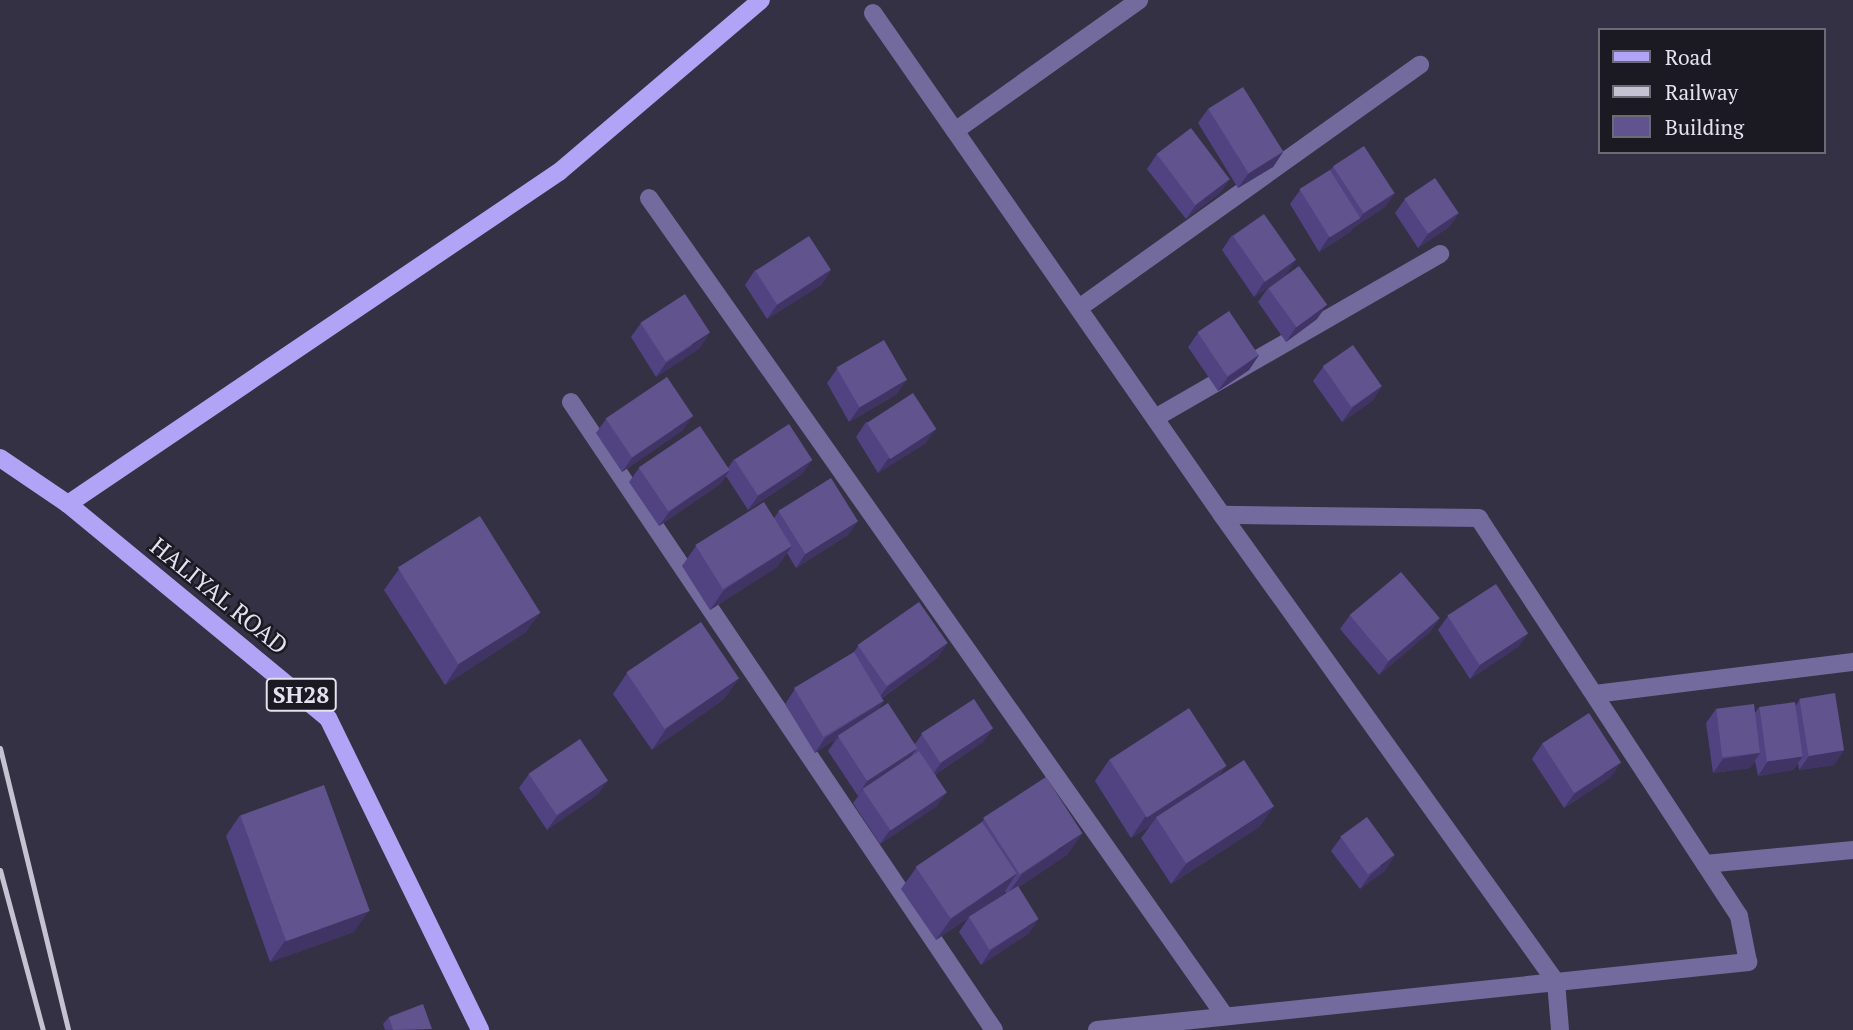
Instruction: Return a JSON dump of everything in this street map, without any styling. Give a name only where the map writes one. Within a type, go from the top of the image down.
[{"type":"main road","points":[[68,504],[559,172],[761,0]]},
{"type":"main road","name":"HALIYAL ROAD","points":[[0,458],[68,504],[328,718],[480,1030]]},
{"type":"street","points":[[955,131],[1139,0]]},
{"type":"street","points":[[873,13],[1222,515],[1556,982],[1560,1030]]},
{"type":"street","points":[[1079,308],[1420,65]]},
{"type":"street","points":[[649,198],[1225,1017]]},
{"type":"street","points":[[1155,418],[1440,254]]},
{"type":"street","points":[[571,402],[995,1030]]},
{"type":"street","points":[[1097,1030],[1748,962],[1739,916],[1479,518],[1222,515]]},
{"type":"street","points":[[1595,694],[1853,662]]},
{"type":"street","points":[[1705,864],[1853,850]]},
{"type":"building","points":[[1243,87],[1283,151],[1249,173],[1208,109]]},
{"type":"building","points":[[1191,128],[1230,179],[1195,205],[1157,154]]},
{"type":"building","points":[[1364,146],[1394,193],[1363,213],[1333,166]]},
{"type":"building","points":[[1330,170],[1360,218],[1330,237],[1299,189]]},
{"type":"building","points":[[1435,178],[1458,213],[1428,234],[1404,199]]},
{"type":"building","points":[[1264,214],[1296,260],[1265,282],[1233,236]]},
{"type":"building","points":[[809,236],[831,270],[777,304],[755,271]]},
{"type":"building","points":[[1299,266],[1327,305],[1296,327],[1268,288]]},
{"type":"building","points":[[685,294],[710,333],[666,361],[641,323]]},
{"type":"building","points":[[1229,311],[1259,355],[1227,376],[1197,332]]},
{"type":"building","points":[[884,340],[907,380],[859,407],[836,368]]},
{"type":"building","points":[[1353,345],[1382,386],[1351,407],[1323,366]]},
{"type":"building","points":[[667,377],[693,416],[632,457],[606,418]]},
{"type":"building","points":[[913,393],[936,429],[890,459],[867,423]]},
{"type":"building","points":[[789,424],[812,460],[758,495],[734,459]]},
{"type":"building","points":[[700,426],[730,470],[668,511],[639,467]]},
{"type":"building","points":[[831,478],[858,521],[805,554],[778,511]]},
{"type":"building","points":[[764,502],[792,546],[723,589],[695,545]]},
{"type":"building","points":[[480,516],[540,613],[458,664],[398,567]]},
{"type":"building","points":[[1401,572],[1440,618],[1388,661],[1350,615]]},
{"type":"building","points":[[1496,584],[1528,633],[1479,665],[1447,616]]},
{"type":"building","points":[[919,602],[948,643],[886,686],[858,645]]},
{"type":"building","points":[[701,622],[739,678],[664,729],[626,672]]},
{"type":"building","points":[[854,652],[883,701],[823,737],[794,688]]},
{"type":"building","points":[[1835,693],[1844,750],[1809,756],[1799,699]]},
{"type":"building","points":[[974,699],[993,728],[940,763],[921,733]]},
{"type":"building","points":[[1795,702],[1803,756],[1767,761],[1759,707]]},
{"type":"building","points":[[888,703],[917,748],[867,781],[838,736]]},
{"type":"building","points":[[1754,704],[1760,753],[1722,757],[1716,709]]},
{"type":"building","points":[[1189,708],[1227,766],[1147,818],[1109,760]]},
{"type":"building","points":[[1589,713],[1621,762],[1574,793],[1542,743]]},
{"type":"building","points":[[580,739],[608,780],[557,815],[529,774]]},
{"type":"building","points":[[919,751],[947,792],[891,830],[863,789]]},
{"type":"building","points":[[1244,760],[1274,806],[1186,863],[1156,817]]},
{"type":"building","points":[[1046,777],[1082,833],[1020,874],[983,818]]},
{"type":"building","points":[[324,785],[370,911],[286,941],[240,815]]},
{"type":"building","points":[[1367,817],[1395,855],[1368,874],[1340,836]]},
{"type":"building","points":[[982,822],[1017,873],[950,918],[916,867]]},
{"type":"building","points":[[1018,886],[1039,919],[989,950],[969,917]]},
{"type":"building","points":[[423,1004],[432,1029],[393,1030],[389,1017]]},
{"type":"railway","points":[[0,748],[68,1030]]},
{"type":"railway","points":[[0,870],[43,1030]]}]
